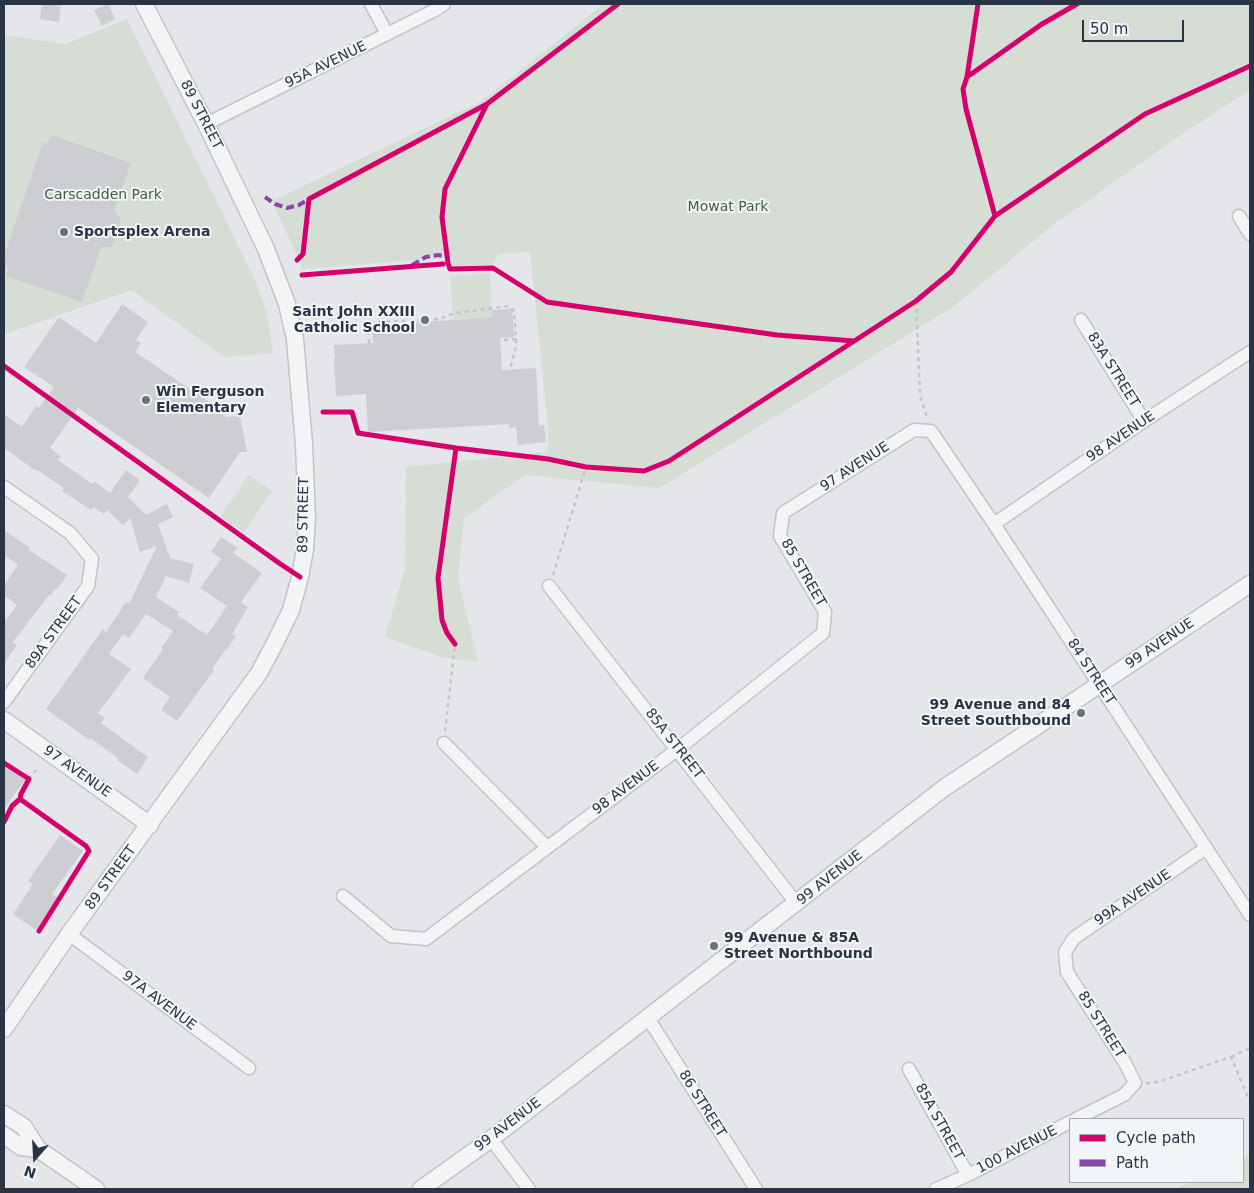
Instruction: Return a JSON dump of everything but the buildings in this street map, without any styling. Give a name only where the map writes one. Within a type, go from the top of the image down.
[{"type":"street","name":"89 STREET","points":[[4,1029],[69,934],[259,673],[278,637],[296,595],[305,549],[304,444],[292,327],[285,296],[274,265],[206,124],[144,4]]},
{"type":"street","points":[[371,4],[387,34]]},
{"type":"street","name":"95A AVENUE","points":[[206,124],[444,4]]},
{"type":"street","points":[[1239,216],[1250,234]]},
{"type":"street","name":"83A STREET","points":[[1081,320],[1144,421]]},
{"type":"street","name":"98 AVENUE","points":[[994,524],[1144,421],[1250,352]]},
{"type":"street","name":"97 AVENUE","points":[[783,513],[914,430],[931,430]]},
{"type":"street","name":"84 STREET","points":[[931,430],[1250,915]]},
{"type":"street","name":"89A STREET","points":[[4,487],[70,533],[92,559],[88,586],[4,702]]},
{"type":"street","name":"85 STREET","points":[[783,513],[780,536],[825,612],[823,633]]},
{"type":"street","name":"99 AVENUE","points":[[420,1189],[491,1139],[797,904],[944,788],[1250,584]]},
{"type":"street","name":"85A STREET","points":[[550,586],[797,904]]},
{"type":"street","name":"98 AVENUE","points":[[343,896],[390,936],[426,939],[678,749],[823,633]]},
{"type":"street","name":"97 AVENUE","points":[[4,720],[150,825]]},
{"type":"street","points":[[444,743],[547,848]]},
{"type":"street","name":"99A AVENUE","points":[[1065,952],[1074,938],[1206,848]]},
{"type":"street","name":"97A AVENUE","points":[[69,934],[249,1068]]},
{"type":"street","name":"85 STREET","points":[[1065,952],[1067,972],[1125,1063],[1135,1083]]},
{"type":"street","name":"86 STREET","points":[[648,1018],[756,1189]]},
{"type":"street","name":"85A STREET","points":[[909,1069],[968,1175]]},
{"type":"street","points":[[1078,1118],[1124,1095],[1135,1083]]},
{"type":"street","points":[[4,1114],[24,1127],[38,1149],[96,1189]]},
{"type":"street","name":"100 AVENUE","points":[[936,1189],[968,1175],[1069,1123]]},
{"type":"street","points":[[4,1135],[21,1147],[38,1149]]},
{"type":"street","points":[[491,1139],[529,1189]]},
{"type":"path","points":[[908,306],[923,295]]},
{"type":"path","points":[[916,301],[920,395],[931,430]]},
{"type":"path","points":[[292,327],[439,319],[455,313],[509,306],[514,311],[516,339],[510,369]]},
{"type":"path","points":[[368,323],[369,343]]},
{"type":"path","points":[[504,340],[516,339]]},
{"type":"path","points":[[577,465],[596,467]]},
{"type":"path","points":[[550,586],[586,467]]},
{"type":"path","points":[[444,743],[455,644],[451,639]]},
{"type":"path","points":[[25,786],[36,770]]},
{"type":"path","points":[[20,774],[29,779]]},
{"type":"path","points":[[1135,1083],[1158,1082],[1231,1057],[1250,1048]]},
{"type":"path","points":[[1231,1057],[1250,1102]]},
{"type":"green space","name":"Mowat Park","points":[[604,4],[1250,4],[1250,90],[1185,132],[1053,225],[953,307],[659,488],[525,475],[464,518],[458,579],[478,662],[442,657],[385,637],[405,569],[406,467],[548,452],[548,426],[530,252],[498,254],[493,264],[453,266],[452,257],[303,269],[272,201],[482,101]]},
{"type":"green space","name":"Carscadden Park","points":[[127,19],[255,280],[267,314],[273,353],[224,357],[132,290],[4,334],[4,35],[66,44]]},
{"type":"green space","points":[[490,273],[492,317],[453,319],[450,276]]},
{"type":"green space","points":[[249,475],[272,491],[244,532],[221,516]]},
{"type":"green space","points":[[1250,1154],[1250,1189],[1175,1189],[1189,1183],[1244,1183],[1244,1157]]},
{"type":"marked path","points":[[265,197],[275,204],[287,208],[299,205],[309,199]]},
{"type":"marked path","points":[[412,265],[426,257],[438,255],[447,257]]},
{"type":"cycle path","points":[[618,4],[487,104],[445,189],[442,217],[450,269],[493,268],[547,302],[777,335],[854,341]]},
{"type":"cycle path","points":[[967,77],[978,4]]},
{"type":"cycle path","points":[[995,216],[966,109],[963,89],[967,77],[1042,24],[1077,4]]},
{"type":"cycle path","points":[[323,412],[352,412],[358,433],[456,448],[548,459],[586,467],[644,471],[669,461],[916,301],[951,272],[995,216],[1145,114],[1250,66]]},
{"type":"cycle path","points":[[297,260],[303,254],[309,199],[487,104]]},
{"type":"cycle path","points":[[302,275],[443,264]]},
{"type":"cycle path","points":[[4,366],[300,577]]},
{"type":"cycle path","points":[[455,644],[447,633],[442,620],[438,578],[456,448]]},
{"type":"cycle path","points":[[4,763],[29,779],[20,799],[12,806],[4,822]]},
{"type":"cycle path","points":[[20,799],[86,846],[89,851],[39,931]]},
{"type":"place","name":"Sportsplex Arena","points":[[64,232]]},
{"type":"place","name":"Saint John XXIII Catholic School","points":[[425,320]]},
{"type":"place","name":"Win Ferguson Elementary","points":[[146,400]]},
{"type":"place","name":"99 Avenue and 84 Street Southbound","points":[[1081,713]]},
{"type":"place","name":"99 Avenue & 85A Street Northbound","points":[[714,946]]}]
